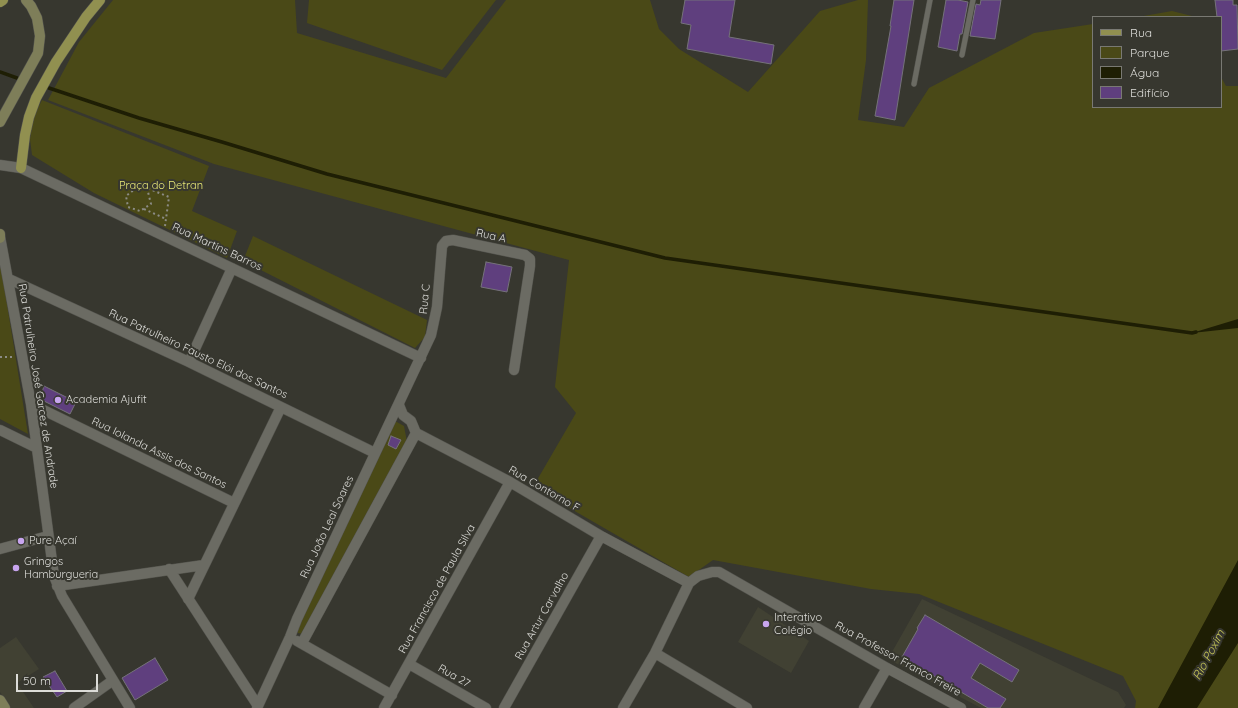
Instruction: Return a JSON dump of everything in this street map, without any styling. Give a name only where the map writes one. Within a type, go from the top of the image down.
[{"type":"main road","points":[[21,168],[25,135],[29,117],[36,98],[56,62],[100,0]]},
{"type":"street","points":[[0,122],[38,53],[40,36],[37,18],[26,0]]},
{"type":"street","name":"Rua Martins Barros","points":[[0,165],[21,168],[421,358]]},
{"type":"street","name":"Rua Patrulheiro José Garcez de Andrade","points":[[0,236],[31,404],[54,576],[57,586],[112,681],[130,708]]},
{"type":"street","name":"Rua A","points":[[446,241],[453,240],[525,255],[530,259],[514,370]]},
{"type":"street","name":"Rua C","points":[[421,358],[435,322],[442,246],[446,241]]},
{"type":"street","points":[[190,362],[232,268]]},
{"type":"street","name":"Rua Patrulheiro Fausto Elói dos Santos","points":[[9,279],[190,362],[375,453]]},
{"type":"street","name":"Rua João Leal Soares","points":[[257,707],[375,453],[421,358]]},
{"type":"street","name":"Rua Iolanda Assis dos Santos","points":[[31,404],[234,503]]},
{"type":"street","name":"Rua Contorno F","points":[[399,405],[403,415],[411,421],[416,433],[510,482],[601,536],[689,583]]},
{"type":"street","points":[[188,599],[281,407]]},
{"type":"street","points":[[0,430],[37,448]]},
{"type":"street","points":[[302,643],[416,433]]},
{"type":"street","name":"Rua Francisco de Paula Silva","points":[[384,708],[510,482]]},
{"type":"street","points":[[0,549],[48,536]]},
{"type":"street","name":"Rua Artur Carvalho","points":[[504,708],[601,536]]},
{"type":"street","points":[[57,586],[204,565]]},
{"type":"street","points":[[169,569],[257,707]]},
{"type":"street","name":"Rua Professor Franco Freire","points":[[689,583],[705,573],[719,572],[887,668],[961,708]]},
{"type":"street","points":[[624,708],[654,653],[689,583]]},
{"type":"street","points":[[290,637],[392,695]]},
{"type":"street","points":[[654,653],[742,707]]},
{"type":"street","name":"Rua 27","points":[[409,664],[486,708]]},
{"type":"street","points":[[864,708],[887,668]]},
{"type":"street","points":[[74,708],[112,681]]},
{"type":"street","points":[[0,700],[5,708]]},
{"type":"lane","points":[[914,84],[930,0]]},
{"type":"lane","points":[[962,55],[973,0]]},
{"type":"path","points":[[147,188],[151,204],[140,211],[128,207],[126,196],[140,185],[170,197],[163,235]]},
{"type":"path","points":[[144,209],[166,219]]},
{"type":"shaded area","points":[[922,599],[1118,692],[1126,705],[1124,708],[981,708],[888,659]]},
{"type":"shaded area","name":"Interativo Colégio","points":[[758,607],[809,641],[791,673],[738,642]]},
{"type":"shaded area","points":[[16,637],[39,669],[17,683],[34,708],[10,708],[0,692],[0,648]]},
{"type":"green space","points":[[113,0],[295,0],[297,33],[446,78],[506,0],[650,0],[659,29],[679,49],[748,92],[820,11],[858,0],[868,0],[866,60],[858,120],[904,127],[929,88],[1034,33],[1092,24],[1092,108],[1222,108],[1222,79],[1226,86],[1238,86],[1238,708],[1135,708],[1136,701],[1123,676],[919,594],[871,589],[713,560],[689,577],[533,487],[576,413],[555,387],[569,260],[214,164],[48,100],[79,42]]},
{"type":"green space","points":[[309,0],[496,0],[442,70],[307,23]]},
{"type":"green space","points":[[1172,11],[1192,16],[1144,16]]},
{"type":"green space","name":"Praça do Detran","points":[[42,100],[209,166],[192,211],[237,231],[227,258],[94,193],[32,155],[30,139],[31,122]]},
{"type":"green space","points":[[253,236],[427,320],[425,337],[415,348],[243,261]]},
{"type":"green space","points":[[0,261],[28,434],[0,419]]},
{"type":"green space","points":[[395,421],[404,426],[407,442],[302,634],[294,632]]},
{"type":"water","points":[[1238,319],[1238,328],[1192,333]]},
{"type":"water","name":"Rio Poxim","points":[[1238,560],[1238,643],[1197,708],[1158,708]]},
{"type":"building","points":[[685,0],[735,0],[729,37],[774,45],[771,64],[687,49],[691,25],[681,23]]},
{"type":"building","points":[[894,0],[914,0],[895,120],[875,116],[891,26]]},
{"type":"building","points":[[946,0],[968,2],[957,51],[938,47]]},
{"type":"building","points":[[981,0],[1001,0],[995,39],[970,36],[976,4],[980,5]]},
{"type":"building","points":[[1215,0],[1233,0],[1233,5],[1237,5],[1238,49],[1222,51],[1222,16],[1217,16]]},
{"type":"building","points":[[486,262],[512,267],[507,292],[481,287]]},
{"type":"building","name":"Academia Ajufit","points":[[44,386],[76,402],[70,414],[40,399]]},
{"type":"building","points":[[391,436],[401,440],[396,449],[388,445]]},
{"type":"building","points":[[925,615],[1019,670],[1012,682],[980,663],[971,678],[1006,699],[1000,708],[988,708],[902,657]]},
{"type":"building","points":[[155,658],[168,680],[135,700],[122,678]]},
{"type":"building","points":[[55,671],[67,691],[57,697],[43,677]]},
{"type":"waterway","points":[[0,72],[17,78]]},
{"type":"waterway","points":[[49,88],[139,118],[327,174],[665,258],[1192,333],[1196,332]]},
{"type":"place","name":"Academia Ajufit","points":[[58,400]]},
{"type":"place","name":"Pure Açaí","points":[[21,541]]},
{"type":"place","name":"Gringos Hamburgueria","points":[[16,568]]},
{"type":"place","name":"Interativo Colégio","points":[[766,624]]}]
